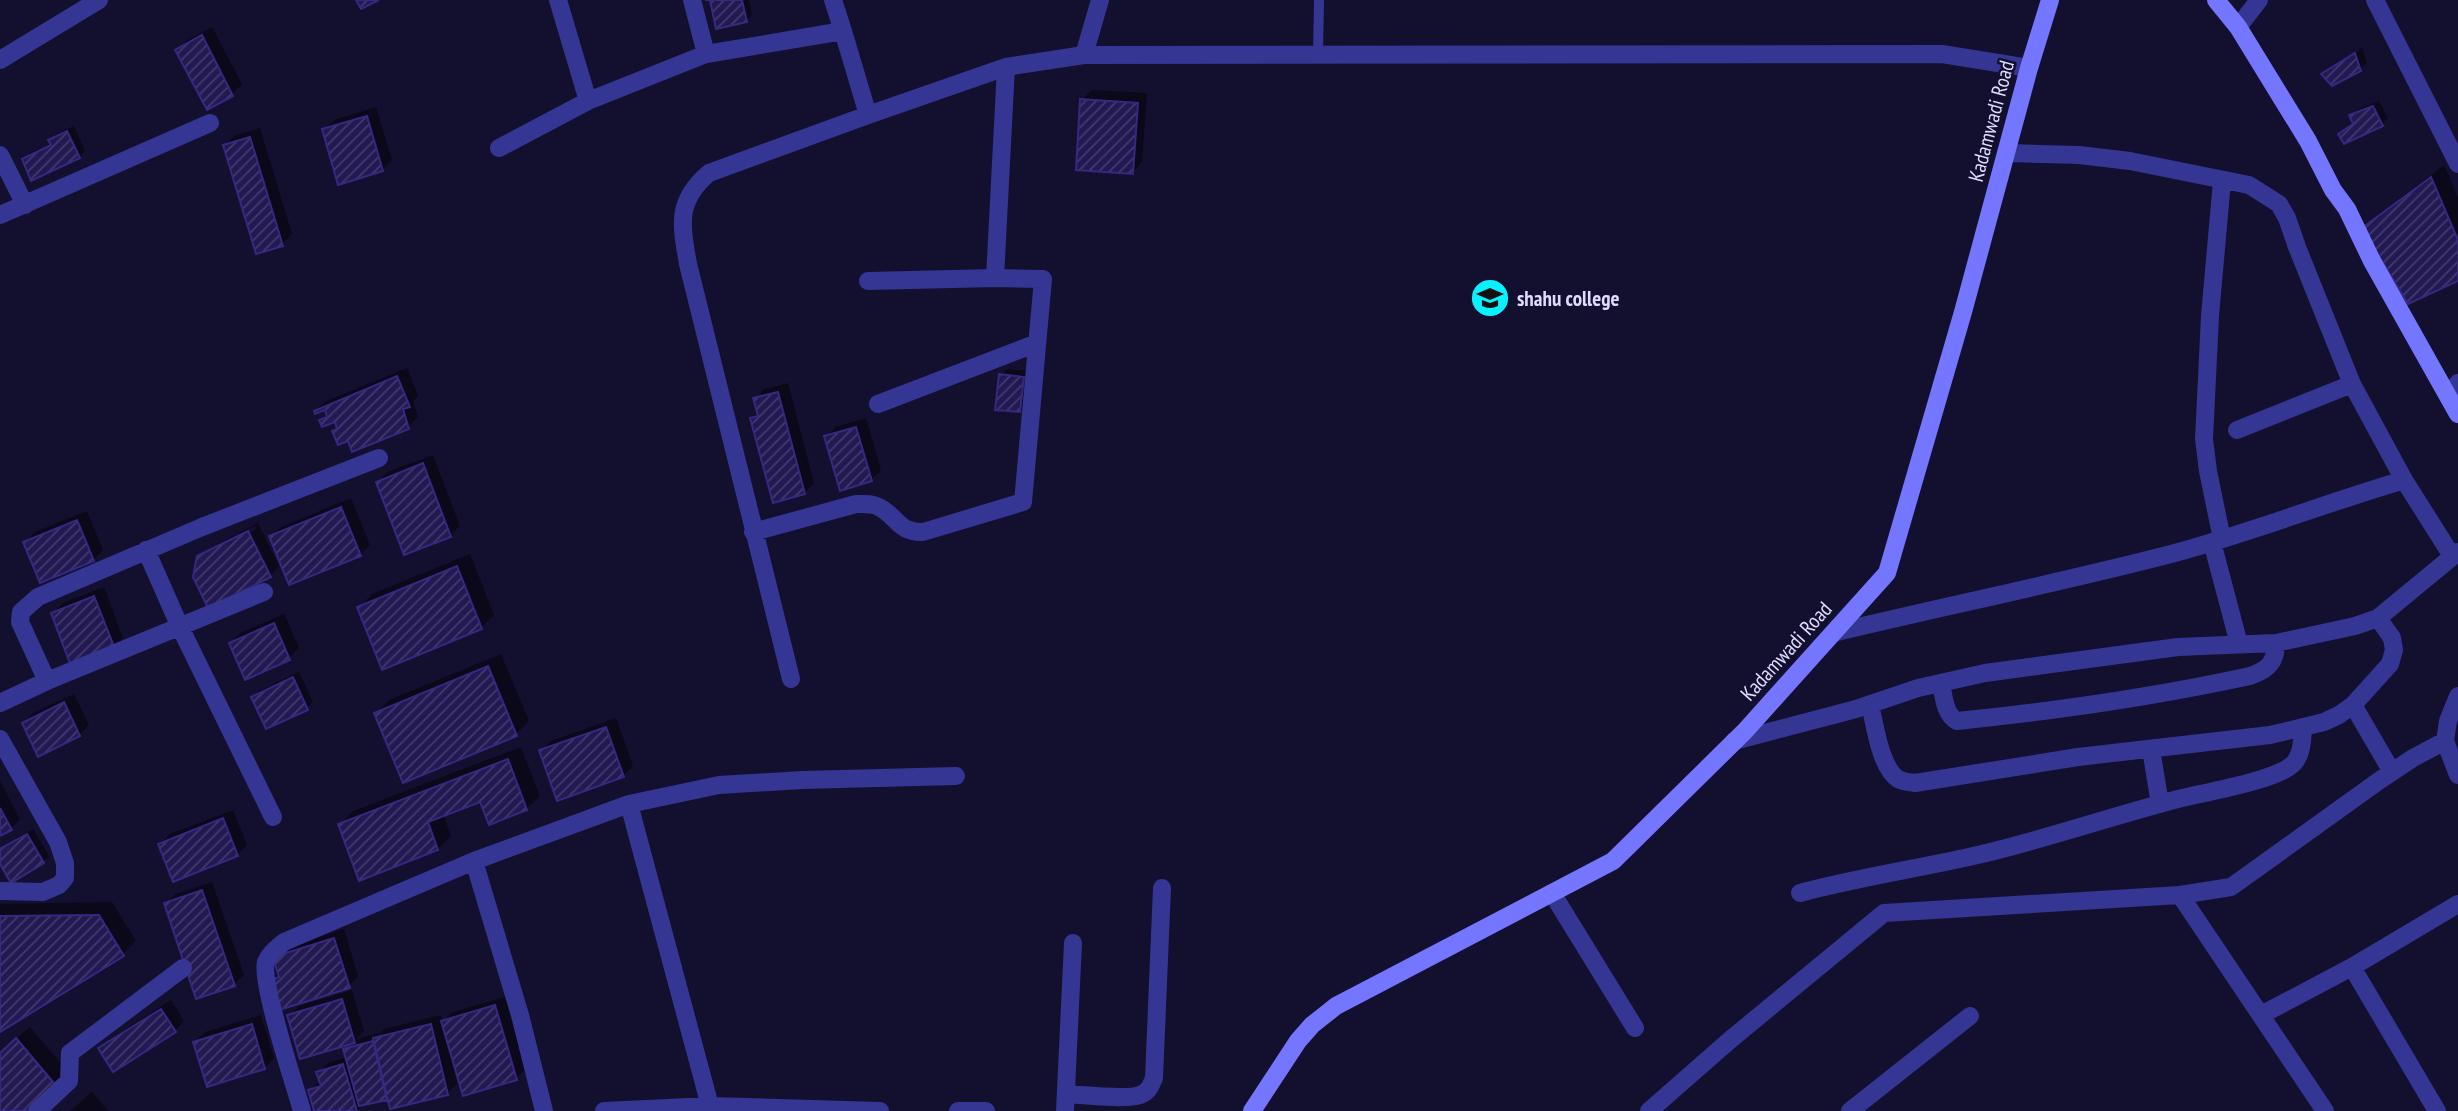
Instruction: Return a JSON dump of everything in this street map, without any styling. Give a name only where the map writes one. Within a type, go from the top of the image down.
[{"type":"street","points":[[0,60],[99,0]]},
{"type":"street","points":[[558,0],[588,101]]},
{"type":"street","points":[[692,0],[706,54]]},
{"type":"street","points":[[833,0],[868,115]]},
{"type":"street","points":[[1084,55],[1100,0]]},
{"type":"street","name":"Kadamwadi Road","points":[[1252,1111],[1298,1041],[1312,1025],[1336,1006],[1612,861],[1734,741],[1887,573],[2050,0]]},
{"type":"street","points":[[2216,0],[2238,27],[2308,141],[2333,190],[2347,209],[2378,272],[2453,390],[2458,414]]},
{"type":"street","points":[[2238,27],[2259,0]]},
{"type":"street","points":[[2375,0],[2458,164]]},
{"type":"street","points":[[499,148],[588,101],[706,54],[842,31]]},
{"type":"street","points":[[791,679],[688,264],[682,229],[685,205],[694,186],[709,173],[1006,67],[1084,55],[1942,54],[2029,68]]},
{"type":"street","points":[[995,278],[1006,67]]},
{"type":"street","points":[[0,215],[210,123]]},
{"type":"street","points":[[1734,741],[1985,673],[2178,647],[2276,643],[2355,626],[2378,618],[2455,554],[2404,480],[2352,384],[2287,218],[2279,204],[2249,185],[2130,161],[2079,155],[2006,153]]},
{"type":"street","points":[[0,155],[25,205]]},
{"type":"street","points":[[2222,181],[2210,316],[2204,439],[2217,541],[2239,645]]},
{"type":"street","points":[[753,531],[856,504],[869,504],[880,507],[906,530],[923,532],[1023,502],[1042,279],[869,281]]},
{"type":"street","points":[[878,404],[1037,343]]},
{"type":"street","points":[[2236,430],[2352,384]]},
{"type":"street","points":[[47,681],[20,622],[21,612],[38,597],[146,550],[379,458]]},
{"type":"street","points":[[1833,633],[2217,541],[2404,480]]},
{"type":"street","points":[[146,550],[180,627],[273,817]]},
{"type":"street","points":[[0,703],[264,592]]},
{"type":"street","points":[[1870,704],[1884,759],[1891,772],[1900,781],[1915,783],[2078,757],[2258,737],[2303,729],[2339,715],[2353,705],[2390,664],[2394,650],[2392,638],[2378,618]]},
{"type":"street","points":[[1941,683],[1946,709],[1951,718],[1957,721],[2059,710],[2175,692],[2250,676],[2262,672],[2273,663],[2276,643]]},
{"type":"street","points":[[2458,696],[2448,721],[2445,741],[2458,775]]},
{"type":"street","points":[[2353,705],[2392,772]]},
{"type":"street","points":[[1800,893],[1849,880],[1982,854],[2254,780],[2285,769],[2299,756],[2303,729]]},
{"type":"street","points":[[0,738],[58,842],[65,863],[65,878],[59,885],[43,891],[0,891]]},
{"type":"street","points":[[1649,1111],[1730,1040],[1884,914],[2180,895],[2231,887],[2392,772],[2445,741]]},
{"type":"street","points":[[2151,749],[2160,804]]},
{"type":"street","points":[[302,1111],[266,984],[266,961],[284,942],[474,861],[629,804],[719,785],[956,776]]},
{"type":"street","points":[[629,804],[710,1106]]},
{"type":"street","points":[[474,861],[520,1015],[544,1111]]},
{"type":"street","points":[[1073,943],[1066,1103],[1141,1095],[1149,1089],[1154,1078],[1162,888]]},
{"type":"street","points":[[1552,893],[1634,1028]]},
{"type":"street","points":[[2180,895],[2325,1111]]},
{"type":"street","points":[[2261,1015],[2352,967],[2458,904]]},
{"type":"street","points":[[2352,967],[2437,1111]]},
{"type":"street","points":[[37,1111],[69,1081],[69,1053],[183,968]]},
{"type":"street","points":[[1850,1111],[1970,1016]]},
{"type":"street","points":[[604,1111],[710,1106],[880,1111]]},
{"type":"street","points":[[958,1111],[1000,1111]]},
{"type":"lane","points":[[1318,54],[1319,0]]},
{"type":"building","points":[[356,0],[379,0],[361,9]]},
{"type":"building","points":[[710,0],[742,0],[747,22],[716,29]]},
{"type":"building","points":[[202,35],[233,96],[207,110],[175,50]]},
{"type":"building","points":[[2355,53],[2361,71],[2332,86],[2321,74]]},
{"type":"building","points":[[1080,99],[1138,103],[1133,174],[1076,170]]},
{"type":"building","points":[[2373,106],[2383,126],[2344,144],[2338,134],[2353,124],[2349,115]]},
{"type":"building","points":[[367,116],[383,171],[338,185],[322,129]]},
{"type":"building","points":[[67,131],[80,158],[31,181],[22,159],[51,145],[48,140]]},
{"type":"building","points":[[250,137],[283,246],[256,254],[223,145]]},
{"type":"building","points":[[2431,177],[2458,240],[2458,281],[2408,304],[2362,228]]},
{"type":"building","points":[[999,374],[1024,377],[1020,412],[995,410]]},
{"type":"building","points":[[397,376],[410,407],[403,409],[409,429],[352,452],[348,441],[338,445],[332,431],[337,429],[335,422],[322,427],[319,420],[327,417],[325,410],[315,414],[314,411]]},
{"type":"building","points":[[778,392],[805,494],[773,503],[750,418],[758,416],[753,398]]},
{"type":"building","points":[[856,427],[872,481],[840,491],[824,436]]},
{"type":"building","points":[[423,463],[451,537],[404,555],[376,482]]},
{"type":"building","points":[[341,507],[361,556],[289,585],[269,536]]},
{"type":"building","points":[[77,520],[94,561],[40,583],[23,542]]},
{"type":"building","points":[[248,531],[271,577],[208,608],[193,577],[197,556]]},
{"type":"building","points":[[457,566],[482,629],[382,670],[357,607]]},
{"type":"building","points":[[94,596],[115,649],[71,666],[51,613]]},
{"type":"building","points":[[274,623],[290,660],[245,680],[229,643]]},
{"type":"building","points":[[488,666],[517,736],[403,783],[374,713]]},
{"type":"building","points":[[293,677],[308,710],[266,729],[251,697]]},
{"type":"building","points":[[64,702],[80,736],[38,757],[22,723]]},
{"type":"building","points":[[606,727],[624,777],[557,801],[539,750]]},
{"type":"building","points":[[508,759],[527,810],[489,825],[480,802],[428,822],[438,850],[359,881],[338,824]]},
{"type":"building","points":[[0,808],[12,830],[0,836]]},
{"type":"building","points":[[223,818],[238,856],[173,882],[158,844]]},
{"type":"building","points":[[27,834],[44,863],[11,883],[0,864],[0,849]]},
{"type":"building","points":[[202,890],[235,986],[196,999],[164,903]]},
{"type":"building","points":[[99,915],[124,956],[0,1032],[0,916]]},
{"type":"building","points":[[334,938],[350,988],[279,1010],[270,980],[279,977],[273,957]]},
{"type":"building","points":[[342,999],[355,1043],[300,1059],[287,1015]]},
{"type":"building","points":[[495,1005],[517,1080],[463,1096],[441,1021]]},
{"type":"building","points":[[161,1009],[176,1032],[113,1072],[98,1048]]},
{"type":"building","points":[[252,1024],[265,1069],[207,1087],[193,1042]]},
{"type":"building","points":[[431,1024],[448,1095],[390,1109],[373,1038]]},
{"type":"building","points":[[16,1038],[58,1088],[31,1111],[0,1111],[0,1053]]},
{"type":"building","points":[[373,1041],[387,1100],[359,1106],[343,1049]]},
{"type":"building","points":[[343,1064],[357,1111],[314,1111],[308,1090],[321,1086],[316,1072]]},
{"type":"place","name":"shahu college","points":[[1490,298]]}]
